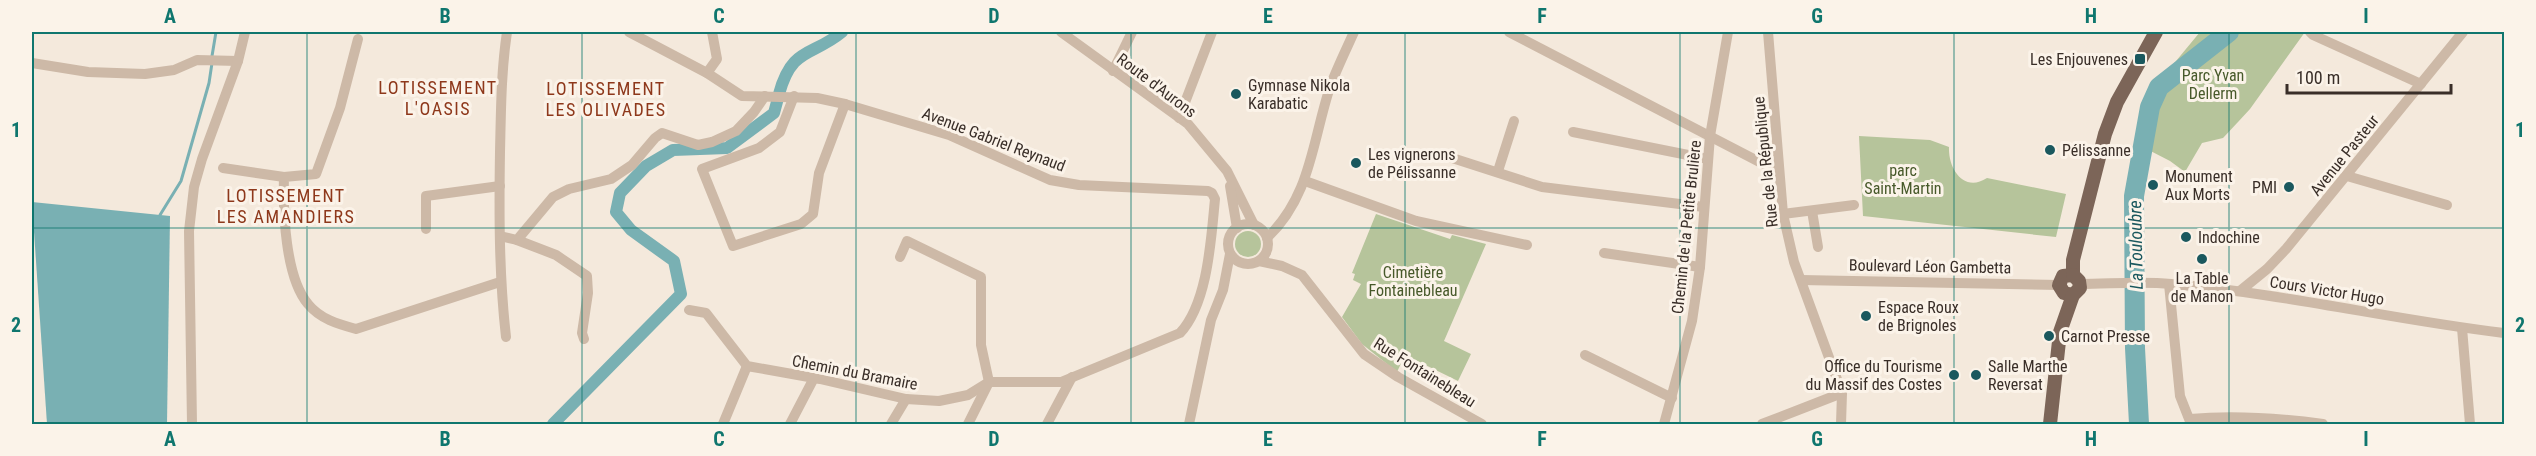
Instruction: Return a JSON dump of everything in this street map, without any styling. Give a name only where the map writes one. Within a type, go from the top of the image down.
[{"type":"main road","points":[[2050,424],[2060,332],[2075,285],[2073,260],[2105,134],[2116,102],[2156,32]]},
{"type":"main road","points":[[2059,285],[2063,276],[2075,285]]},
{"type":"street","points":[[192,424],[189,231],[194,187],[238,61],[245,32]]},
{"type":"street","points":[[506,337],[500,282],[500,186],[502,66],[507,32]]},
{"type":"street","name":"Avenue Gabriel Reynaud","points":[[629,32],[646,34],[742,96],[794,96],[845,104],[949,135],[1050,180],[1080,185],[1208,190],[1215,199],[1211,240]]},
{"type":"street","points":[[707,73],[717,59],[712,32]]},
{"type":"street","name":"Route d'Aurons","points":[[1061,32],[1179,118],[1201,139],[1227,171],[1257,227]]},
{"type":"street","points":[[1113,71],[1132,32]]},
{"type":"street","points":[[1179,118],[1212,32]]},
{"type":"street","points":[[1189,424],[1211,320],[1223,290],[1238,269],[1245,264],[1259,261],[1266,253],[1267,242],[1290,212],[1305,181],[1330,87],[1354,32]]},
{"type":"street","points":[[1509,32],[1779,172]]},
{"type":"street","name":"Chemin de la Petite Brulière","points":[[1664,424],[1692,321],[1700,267],[1710,136],[1728,32]]},
{"type":"street","name":"Rue de la République","points":[[1768,32],[1783,214],[1794,262],[1842,393],[1841,424]]},
{"type":"street","points":[[2310,32],[2421,84]]},
{"type":"street","name":"Avenue Pasteur","points":[[2240,291],[2267,269],[2286,249],[2463,32]]},
{"type":"street","points":[[223,168],[284,177],[316,174],[340,108],[357,39]]},
{"type":"street","points":[[32,63],[88,72],[145,74],[174,70],[197,60],[238,61]]},
{"type":"street","points":[[517,240],[553,197],[569,189],[611,179],[632,165],[662,133],[699,145],[712,142],[736,131],[765,96]]},
{"type":"street","points":[[794,96],[780,132],[759,148],[702,169],[733,246],[801,224],[813,214],[819,173],[845,104]]},
{"type":"street","points":[[1498,171],[1514,121]]},
{"type":"street","points":[[1573,132],[1708,159]]},
{"type":"street","points":[[1446,156],[1542,187],[1704,207]]},
{"type":"street","name":"Route d'Aurons","points":[[1227,171],[1237,228]]},
{"type":"street","points":[[2347,176],[2447,205]]},
{"type":"street","points":[[284,177],[283,208],[290,268],[307,303],[332,323],[356,329],[500,282]]},
{"type":"street","points":[[1305,181],[1416,221],[1527,245]]},
{"type":"street","points":[[426,229],[426,196],[500,186]]},
{"type":"street","points":[[1783,214],[1854,205]]},
{"type":"street","points":[[1812,211],[1818,247]]},
{"type":"street","points":[[1223,290],[1229,245],[1237,228],[1246,224],[1257,227],[1282,221]]},
{"type":"street","points":[[1257,227],[1267,242]]},
{"type":"street","points":[[500,236],[556,255],[586,276],[588,293],[582,333],[584,339]]},
{"type":"street","points":[[1211,240],[1216,237],[1229,245],[1236,261],[1245,264]]},
{"type":"street","name":"Chemin du Bramaire","points":[[747,366],[814,378],[906,399],[939,401],[969,394],[989,382],[1061,382],[1180,333],[1190,323],[1196,307],[1211,240]]},
{"type":"street","points":[[900,257],[907,241],[981,277],[981,345],[989,382],[968,424]]},
{"type":"street","name":"Rue Fontainebleau","points":[[1267,242],[1282,266]]},
{"type":"street","points":[[1604,253],[1700,267]]},
{"type":"street","name":"Rue Fontainebleau","points":[[1259,261],[1282,266],[1302,275],[1364,354],[1398,377],[1482,424]]},
{"type":"street","name":"Boulevard Léon Gambetta","points":[[1801,279],[2059,285]]},
{"type":"street","points":[[2169,284],[2180,396],[2190,422],[2225,416],[2277,418],[2323,424]]},
{"type":"street","name":"Cours Victor Hugo","points":[[2075,285],[2169,284],[2240,291],[2505,333]]},
{"type":"street","points":[[689,310],[706,313],[747,366],[723,424]]},
{"type":"street","points":[[2462,328],[2470,424]]},
{"type":"street","points":[[1585,355],[1672,398]]},
{"type":"street","points":[[1047,424],[1072,377]]},
{"type":"street","points":[[790,424],[814,378]]},
{"type":"street","points":[[1762,424],[1842,393]]},
{"type":"street","points":[[891,424],[906,399]]},
{"type":"green space","name":"Parc Yvan Dellerm","points":[[2200,32],[2305,32],[2250,109],[2223,138],[2202,143],[2185,172],[2170,161],[2135,143],[2147,100],[2157,84]]},
{"type":"green space","name":"parc Saint-Martin","points":[[1859,136],[1930,140],[1949,147],[1951,163],[1965,181],[1979,182],[1987,178],[2066,194],[2056,237],[1863,216]]},
{"type":"green space","name":"Cimetière Fontainebleau","points":[[1376,214],[1450,239],[1452,235],[1486,244],[1444,341],[1471,354],[1458,381],[1405,355],[1397,372],[1362,344],[1342,317],[1361,284],[1353,280],[1355,274],[1352,273]]},
{"type":"green space","points":[[1248,231],[1257,235],[1261,244],[1257,253],[1248,257],[1239,253],[1235,244],[1239,235]]},
{"type":"water","points":[[32,202],[170,216],[167,424],[47,424]]},
{"type":"waterway","points":[[212,56],[216,32]]},
{"type":"waterway","points":[[779,94],[784,79],[797,60],[842,32]]},
{"type":"waterway","name":"La Touloubre","points":[[2139,424],[2135,348],[2134,196],[2150,107],[2159,87],[2229,32]]},
{"type":"waterway","points":[[160,215],[181,181],[209,83],[212,63]]},
{"type":"waterway","points":[[553,424],[681,294],[674,261],[631,230],[616,212],[620,193],[646,166],[673,150],[727,148],[774,113],[778,98]]},
{"type":"place","name":"Les Enjouvenes","points":[[2140,59]]},
{"type":"place","name":"Gymnase Nikola Karabatic","points":[[1236,94]]},
{"type":"place","name":"Pélissanne","points":[[2050,150]]},
{"type":"place","name":"Les vignerons de Pélissanne","points":[[1356,163]]},
{"type":"place","name":"Monument Aux Morts","points":[[2153,185]]},
{"type":"place","name":"PMI","points":[[2289,187]]},
{"type":"place","name":"Indochine","points":[[2186,237]]},
{"type":"place","name":"La Table de Manon","points":[[2202,259]]},
{"type":"place","name":"Espace Roux de Brignoles","points":[[1866,316]]},
{"type":"place","name":"Carnot Presse","points":[[2049,336]]},
{"type":"place","name":"Office du Tourisme du Massif des Costes","points":[[1954,375]]},
{"type":"place","name":"Salle Marthe Reversat","points":[[1976,375]]},
{"type":"district","name":"LOTISSEMENT L'OASIS","points":[[438,98]]},
{"type":"district","name":"LOTISSEMENT LES OLIVADES","points":[[606,100]]},
{"type":"district","name":"LOTISSEMENT LES AMANDIERS","points":[[286,206]]}]
